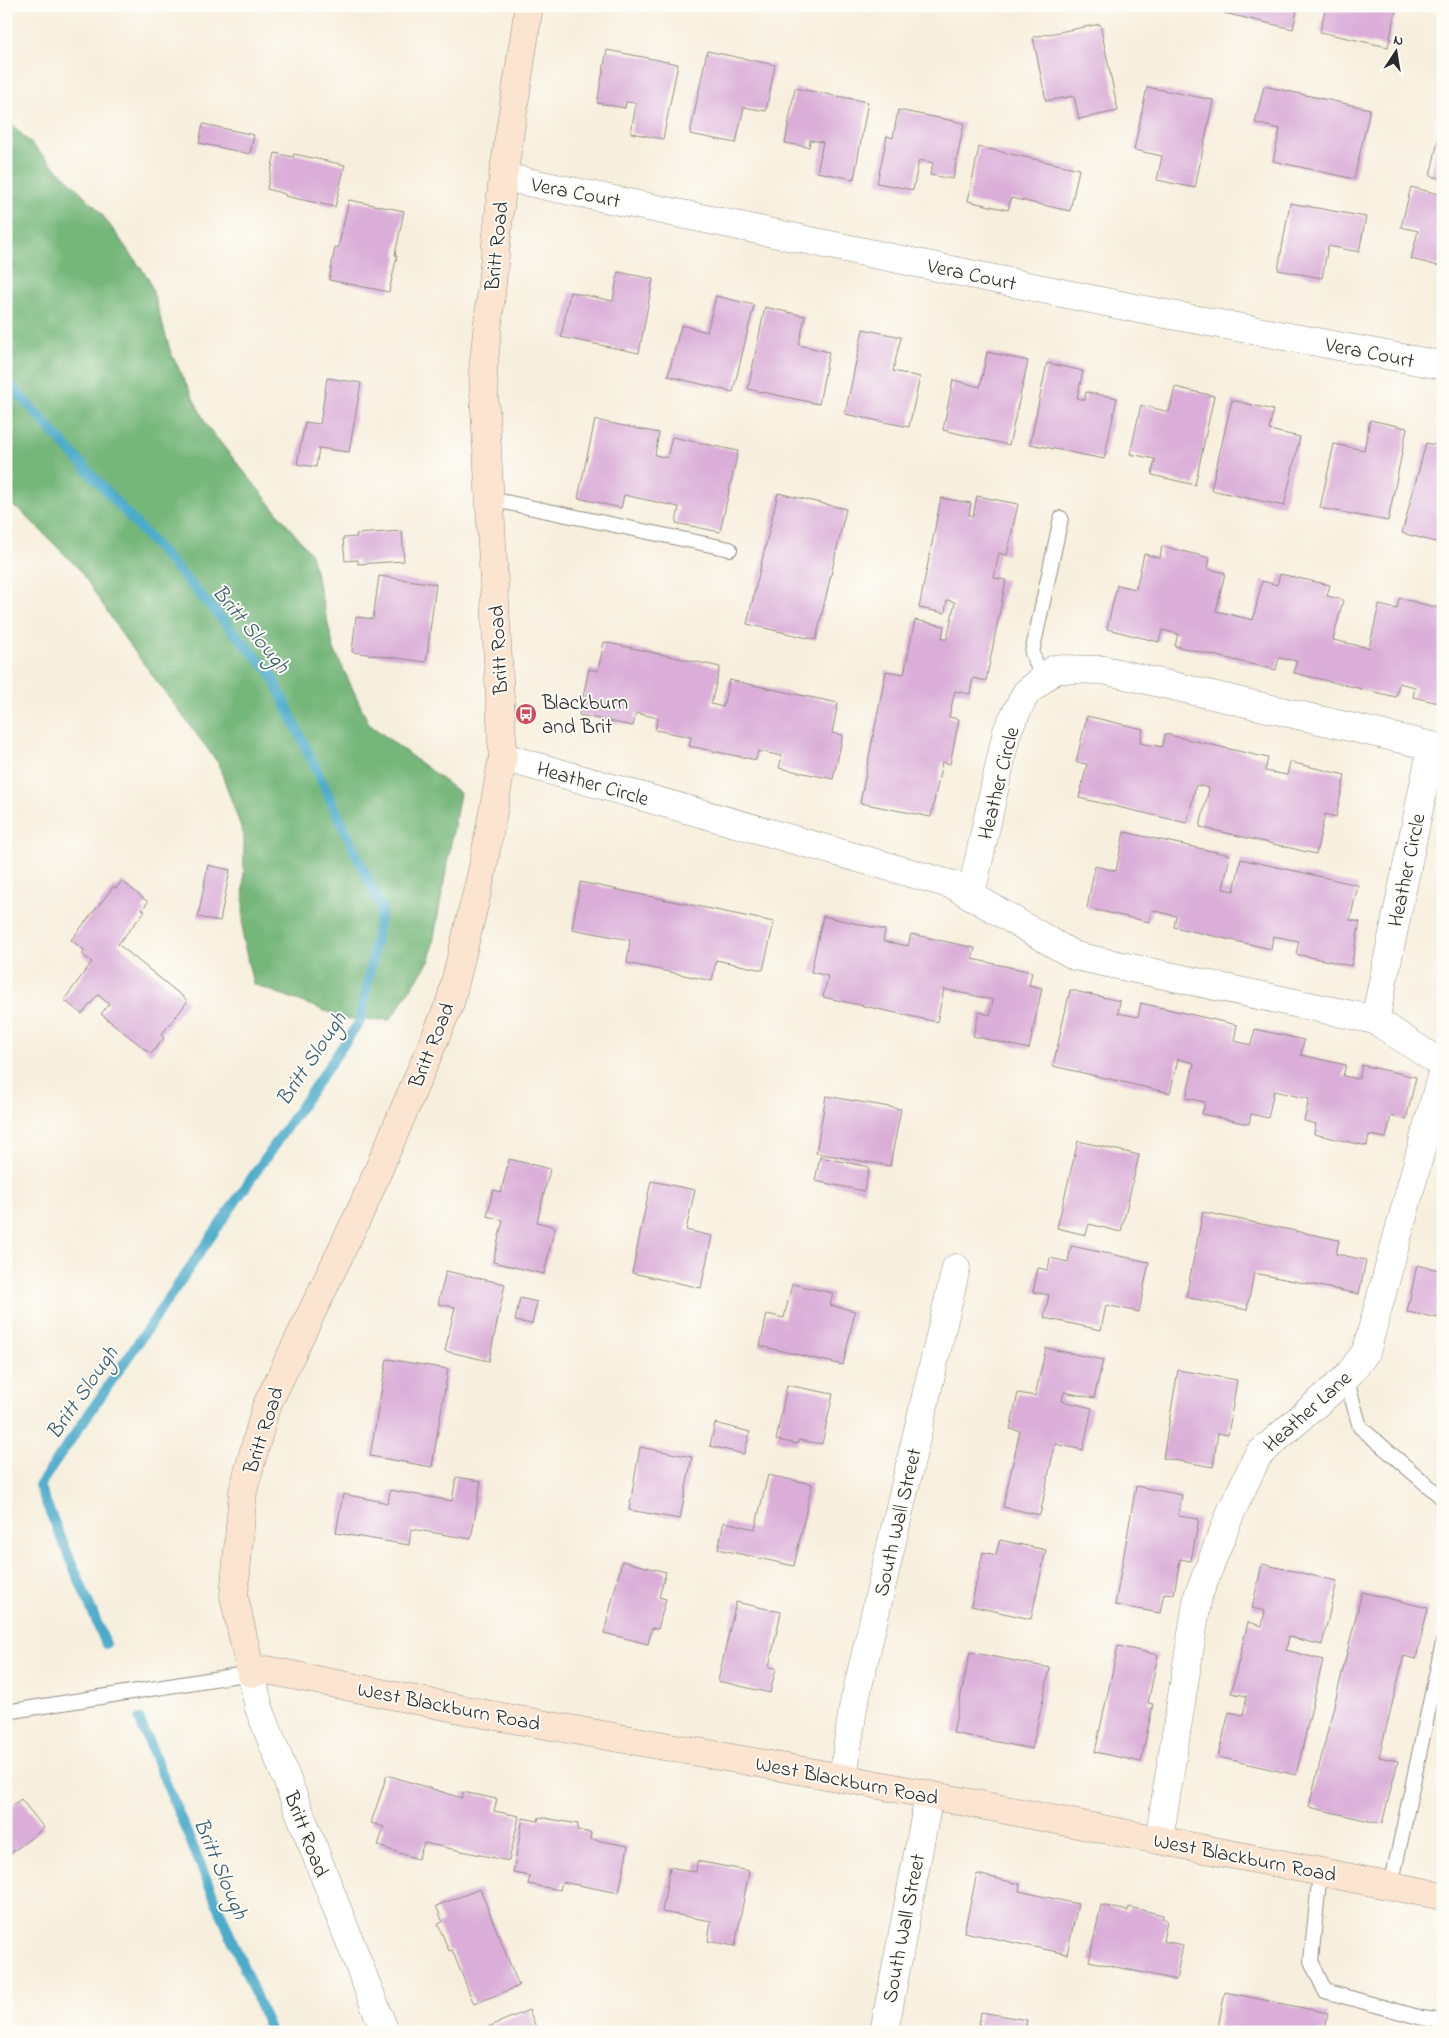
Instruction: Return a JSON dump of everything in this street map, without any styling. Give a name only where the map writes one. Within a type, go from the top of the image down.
[{"type":"street","name":"Britt Road","points":[[384,2032],[259,1708],[234,1596],[244,1491],[266,1408],[362,1208],[450,1003],[482,872],[503,757],[483,370],[503,177],[529,6]]},
{"type":"street","name":"Vera Court","points":[[503,177],[1140,309],[1435,364],[1443,362]]},
{"type":"street","name":"Heather Circle","points":[[503,757],[953,885],[970,896],[1075,956],[1375,1020],[1432,746],[1104,670],[1055,669],[1026,693],[1007,732],[970,896]]},
{"type":"street","points":[[1375,1020],[1443,1065]]},
{"type":"street","name":"Heather Lane","points":[[1160,1840],[1198,1596],[1230,1512],[1258,1455],[1346,1378],[1366,1352],[1443,1069]]},
{"type":"street","name":"South Wall Street","points":[[843,1778],[853,1708],[956,1268]]},
{"type":"street","name":"West Blackburn Road","points":[[251,1673],[267,1670],[485,1714],[843,1778],[1443,1896]]},
{"type":"street","name":"South Wall Street","points":[[884,2032],[929,1796]]},
{"type":"lane","points":[[490,499],[730,549]]},
{"type":"lane","points":[[1043,679],[1032,653],[1061,518]]},
{"type":"lane","points":[[1346,1378],[1360,1427],[1440,1496],[1443,1502]]},
{"type":"lane","points":[[1391,1886],[1439,1683],[1443,1642]]},
{"type":"lane","points":[[6,1712],[251,1673]]},
{"type":"lane","points":[[1320,1872],[1311,1961],[1325,1991],[1422,2018],[1443,2021]]},
{"type":"green space","points":[[6,119],[98,209],[149,279],[171,353],[207,426],[311,554],[334,649],[369,724],[460,793],[430,960],[390,1020],[347,1019],[253,984],[243,940],[244,836],[218,763],[123,636],[80,570],[22,512],[6,502]]},
{"type":"building","points":[[1226,6],[1298,6],[1293,29],[1224,13]]},
{"type":"building","points":[[1326,6],[1397,6],[1388,47],[1320,32]]},
{"type":"building","points":[[1100,24],[1118,111],[1079,119],[1074,96],[1046,101],[1033,37]]},
{"type":"building","points":[[607,50],[678,64],[663,139],[631,133],[636,103],[626,102],[625,108],[597,103]]},
{"type":"building","points":[[707,51],[775,65],[766,111],[744,107],[736,143],[690,134]]},
{"type":"building","points":[[1264,86],[1370,109],[1354,179],[1273,161],[1280,129],[1255,123]]},
{"type":"building","points":[[1147,87],[1213,100],[1195,188],[1157,180],[1162,156],[1134,150]]},
{"type":"building","points":[[795,88],[868,102],[854,179],[817,172],[823,142],[810,140],[809,147],[785,143]]},
{"type":"building","points":[[898,110],[964,123],[953,179],[930,175],[933,163],[919,160],[913,190],[877,183],[887,136],[893,138]]},
{"type":"building","points":[[1443,123],[1443,179],[1430,176]]},
{"type":"building","points":[[203,124],[254,135],[250,154],[199,143]]},
{"type":"building","points":[[979,147],[1079,169],[1070,211],[1011,198],[1008,210],[968,201]]},
{"type":"building","points":[[275,153],[293,157],[294,154],[345,165],[335,207],[285,196],[285,194],[267,189]]},
{"type":"building","points":[[1411,187],[1443,195],[1443,267],[1411,259],[1418,231],[1401,227]]},
{"type":"building","points":[[349,200],[404,211],[389,292],[329,280],[335,247],[338,248]]},
{"type":"building","points":[[1290,203],[1366,217],[1359,252],[1328,246],[1322,278],[1278,270]]},
{"type":"building","points":[[618,272],[653,279],[639,353],[561,337],[570,292],[613,301]]},
{"type":"building","points":[[716,296],[754,305],[733,392],[668,376],[681,325],[707,332]]},
{"type":"building","points":[[765,307],[805,316],[799,345],[829,352],[819,404],[748,389]]},
{"type":"building","points":[[863,329],[901,337],[893,371],[920,377],[909,427],[845,414]]},
{"type":"building","points":[[987,352],[1028,361],[1009,445],[943,430],[953,380],[980,387]]},
{"type":"building","points":[[1047,363],[1083,371],[1077,398],[1085,400],[1086,392],[1117,398],[1104,459],[1030,444]]},
{"type":"building","points":[[327,378],[361,383],[349,452],[319,448],[316,467],[297,464],[305,422],[320,424]]},
{"type":"building","points":[[1175,387],[1214,396],[1195,485],[1152,475],[1155,459],[1130,454],[1141,405],[1169,412]]},
{"type":"building","points":[[1232,400],[1273,410],[1269,430],[1300,437],[1284,506],[1211,490]]},
{"type":"building","points":[[595,420],[659,433],[655,455],[667,458],[672,437],[738,451],[720,532],[676,523],[679,507],[624,495],[621,508],[578,498]]},
{"type":"building","points":[[1370,420],[1407,428],[1388,521],[1320,508],[1334,444],[1364,450]]},
{"type":"building","points":[[1426,443],[1443,447],[1443,544],[1402,533]]},
{"type":"building","points":[[778,493],[846,509],[816,640],[747,624]]},
{"type":"building","points":[[977,496],[1018,504],[1007,555],[999,553],[994,578],[1006,580],[986,681],[973,678],[970,694],[955,691],[949,717],[959,719],[950,764],[942,762],[931,817],[860,803],[886,671],[904,674],[915,620],[944,626],[942,639],[947,639],[955,602],[947,600],[945,613],[919,608],[941,498],[971,503],[969,515],[973,516]]},
{"type":"building","points":[[402,531],[404,561],[358,564],[358,560],[345,561],[343,538],[357,537],[356,534]]},
{"type":"building","points":[[1162,546],[1210,558],[1208,569],[1225,573],[1216,611],[1253,620],[1262,581],[1277,585],[1280,574],[1330,585],[1327,596],[1343,600],[1333,640],[1369,648],[1379,605],[1397,609],[1399,598],[1443,609],[1443,704],[1413,697],[1415,687],[1399,683],[1396,697],[1294,673],[1297,661],[1279,658],[1276,670],[1175,646],[1178,634],[1162,630],[1159,642],[1107,629],[1117,585],[1136,589],[1144,554],[1160,558]]},
{"type":"building","points":[[379,576],[436,584],[426,662],[352,652],[356,617],[373,619]]},
{"type":"building","points":[[604,642],[720,667],[711,704],[723,707],[729,680],[838,703],[832,733],[843,735],[833,779],[779,768],[782,756],[758,751],[756,760],[689,746],[691,737],[655,730],[658,718],[636,713],[633,726],[579,715],[589,669],[598,671]]},
{"type":"building","points":[[1087,716],[1143,729],[1140,743],[1162,747],[1165,734],[1268,758],[1265,771],[1287,775],[1290,762],[1345,775],[1336,817],[1325,814],[1316,854],[1200,827],[1209,788],[1196,785],[1187,823],[1079,798],[1087,764],[1076,762]]},
{"type":"building","points":[[1124,832],[1230,855],[1223,889],[1234,891],[1241,859],[1358,885],[1350,920],[1360,922],[1351,966],[1296,954],[1299,941],[1273,936],[1271,949],[1174,927],[1176,916],[1152,910],[1149,922],[1087,908],[1095,866],[1116,871]]},
{"type":"building","points":[[208,865],[230,870],[220,921],[198,917]]},
{"type":"building","points":[[122,881],[148,902],[142,909],[145,911],[118,944],[188,1001],[161,1035],[164,1038],[151,1054],[101,1014],[109,1004],[98,995],[82,1014],[64,1000],[92,962],[82,954],[85,951],[71,940],[114,886],[116,888]]},
{"type":"building","points":[[580,882],[774,922],[763,970],[716,960],[712,981],[627,963],[630,940],[572,929]]},
{"type":"building","points":[[823,916],[885,930],[883,941],[908,946],[911,934],[975,948],[972,959],[1032,972],[1029,985],[1042,988],[1029,1049],[973,1036],[979,1012],[990,1015],[993,1000],[944,989],[937,1022],[823,997],[828,976],[811,972]]},
{"type":"building","points":[[1070,990],[1120,1001],[1118,1013],[1138,1017],[1141,1003],[1237,1025],[1234,1041],[1251,1045],[1255,1029],[1304,1040],[1301,1055],[1346,1065],[1343,1076],[1359,1079],[1362,1065],[1416,1077],[1406,1120],[1391,1116],[1386,1138],[1369,1135],[1367,1146],[1314,1134],[1316,1124],[1304,1121],[1309,1099],[1274,1091],[1268,1118],[1251,1114],[1249,1124],[1202,1114],[1205,1102],[1186,1098],[1194,1063],[1178,1059],[1170,1093],[1053,1066]]},
{"type":"building","points":[[826,1096],[901,1109],[890,1166],[816,1153]]},
{"type":"building","points":[[1078,1141],[1139,1155],[1121,1232],[1089,1224],[1086,1235],[1057,1228]]},
{"type":"building","points":[[820,1157],[869,1167],[864,1191],[815,1181]]},
{"type":"building","points":[[509,1159],[550,1169],[537,1222],[555,1227],[544,1274],[493,1262],[503,1220],[487,1216],[493,1190],[501,1192]]},
{"type":"building","points":[[651,1181],[695,1190],[686,1230],[712,1236],[701,1288],[632,1273]]},
{"type":"building","points":[[1203,1212],[1339,1240],[1336,1254],[1366,1260],[1359,1294],[1254,1273],[1247,1310],[1186,1297]]},
{"type":"building","points":[[1071,1246],[1149,1262],[1139,1312],[1106,1305],[1101,1330],[1044,1318],[1049,1295],[1033,1292],[1038,1268],[1048,1270],[1050,1258],[1068,1262]]},
{"type":"building","points":[[1417,1265],[1443,1271],[1443,1319],[1407,1312]]},
{"type":"building","points":[[446,1271],[505,1284],[489,1361],[445,1351],[455,1307],[438,1304]]},
{"type":"building","points":[[792,1284],[833,1293],[830,1305],[855,1311],[843,1365],[760,1346],[767,1314],[784,1318]]},
{"type":"building","points":[[520,1298],[537,1302],[532,1324],[515,1321]]},
{"type":"building","points":[[1046,1348],[1103,1360],[1094,1398],[1064,1392],[1062,1401],[1092,1408],[1083,1450],[1055,1444],[1040,1515],[1003,1507],[1020,1431],[1010,1429],[1018,1393],[1035,1396]]},
{"type":"building","points":[[387,1359],[448,1369],[432,1467],[370,1456]]},
{"type":"building","points":[[1178,1370],[1237,1380],[1228,1435],[1218,1433],[1213,1467],[1163,1458]]},
{"type":"building","points":[[787,1385],[833,1394],[822,1444],[798,1440],[798,1444],[776,1440]]},
{"type":"building","points":[[715,1423],[750,1432],[744,1454],[710,1446]]},
{"type":"building","points":[[640,1447],[692,1457],[680,1519],[629,1510]]},
{"type":"building","points":[[768,1475],[812,1484],[794,1566],[718,1549],[724,1522],[755,1529]]},
{"type":"building","points":[[456,1477],[481,1481],[471,1539],[411,1529],[409,1545],[336,1533],[343,1494],[388,1503],[390,1490],[452,1501]]},
{"type":"building","points":[[1136,1486],[1182,1495],[1178,1516],[1199,1519],[1191,1561],[1180,1559],[1174,1594],[1164,1593],[1160,1613],[1115,1605]]},
{"type":"building","points":[[1000,1540],[1046,1550],[1031,1619],[971,1606],[983,1552],[996,1555]]},
{"type":"building","points":[[622,1561],[666,1572],[659,1597],[666,1599],[658,1629],[652,1628],[648,1644],[604,1633]]},
{"type":"building","points":[[1262,1564],[1337,1581],[1322,1645],[1289,1637],[1286,1650],[1323,1660],[1296,1775],[1218,1757],[1229,1712],[1243,1715],[1247,1696],[1231,1693],[1248,1622],[1262,1626],[1265,1611],[1252,1608]]},
{"type":"building","points":[[1362,1592],[1428,1608],[1416,1659],[1404,1656],[1379,1757],[1398,1761],[1382,1824],[1309,1807]]},
{"type":"building","points":[[736,1602],[781,1612],[769,1667],[776,1668],[770,1693],[718,1681]]},
{"type":"building","points":[[1118,1646],[1158,1655],[1148,1703],[1153,1704],[1141,1762],[1095,1752]]},
{"type":"building","points":[[970,1652],[1050,1668],[1032,1749],[953,1733]]},
{"type":"building","points":[[387,1775],[462,1798],[463,1792],[497,1799],[494,1811],[519,1816],[509,1861],[424,1843],[418,1859],[378,1846],[384,1827],[371,1823]]},
{"type":"building","points":[[21,1799],[44,1828],[6,1857],[6,1804],[9,1808]]},
{"type":"building","points":[[539,1817],[578,1824],[577,1830],[591,1833],[590,1839],[628,1846],[619,1893],[562,1882],[560,1890],[528,1884],[530,1876],[513,1873],[523,1818],[538,1821]]},
{"type":"building","points":[[697,1861],[749,1871],[735,1946],[708,1941],[711,1921],[662,1912],[670,1867],[696,1872]]},
{"type":"building","points":[[977,1874],[1020,1884],[1019,1891],[1078,1904],[1067,1954],[964,1932]]},
{"type":"building","points":[[480,1889],[519,1986],[474,2004],[452,1950],[449,1951],[438,1924],[443,1922],[436,1906]]},
{"type":"building","points":[[1101,1905],[1128,1911],[1129,1907],[1163,1915],[1163,1919],[1167,1920],[1163,1941],[1183,1945],[1176,1980],[1089,1961]]},
{"type":"building","points":[[1225,1992],[1328,2013],[1325,2032],[1217,2032]]},
{"type":"building","points":[[529,2010],[538,2032],[484,2032],[483,2029]]},
{"type":"building","points":[[981,2012],[1027,2020],[1025,2032],[978,2032]]},
{"type":"waterway","name":"Britt Slough","points":[[6,380],[270,672],[382,908],[360,1021],[39,1486],[106,1644]]},
{"type":"waterway","name":"Britt Slough","points":[[139,1719],[271,2032]]},
{"type":"place","name":"Blackburn and Brit","points":[[526,714]]}]
